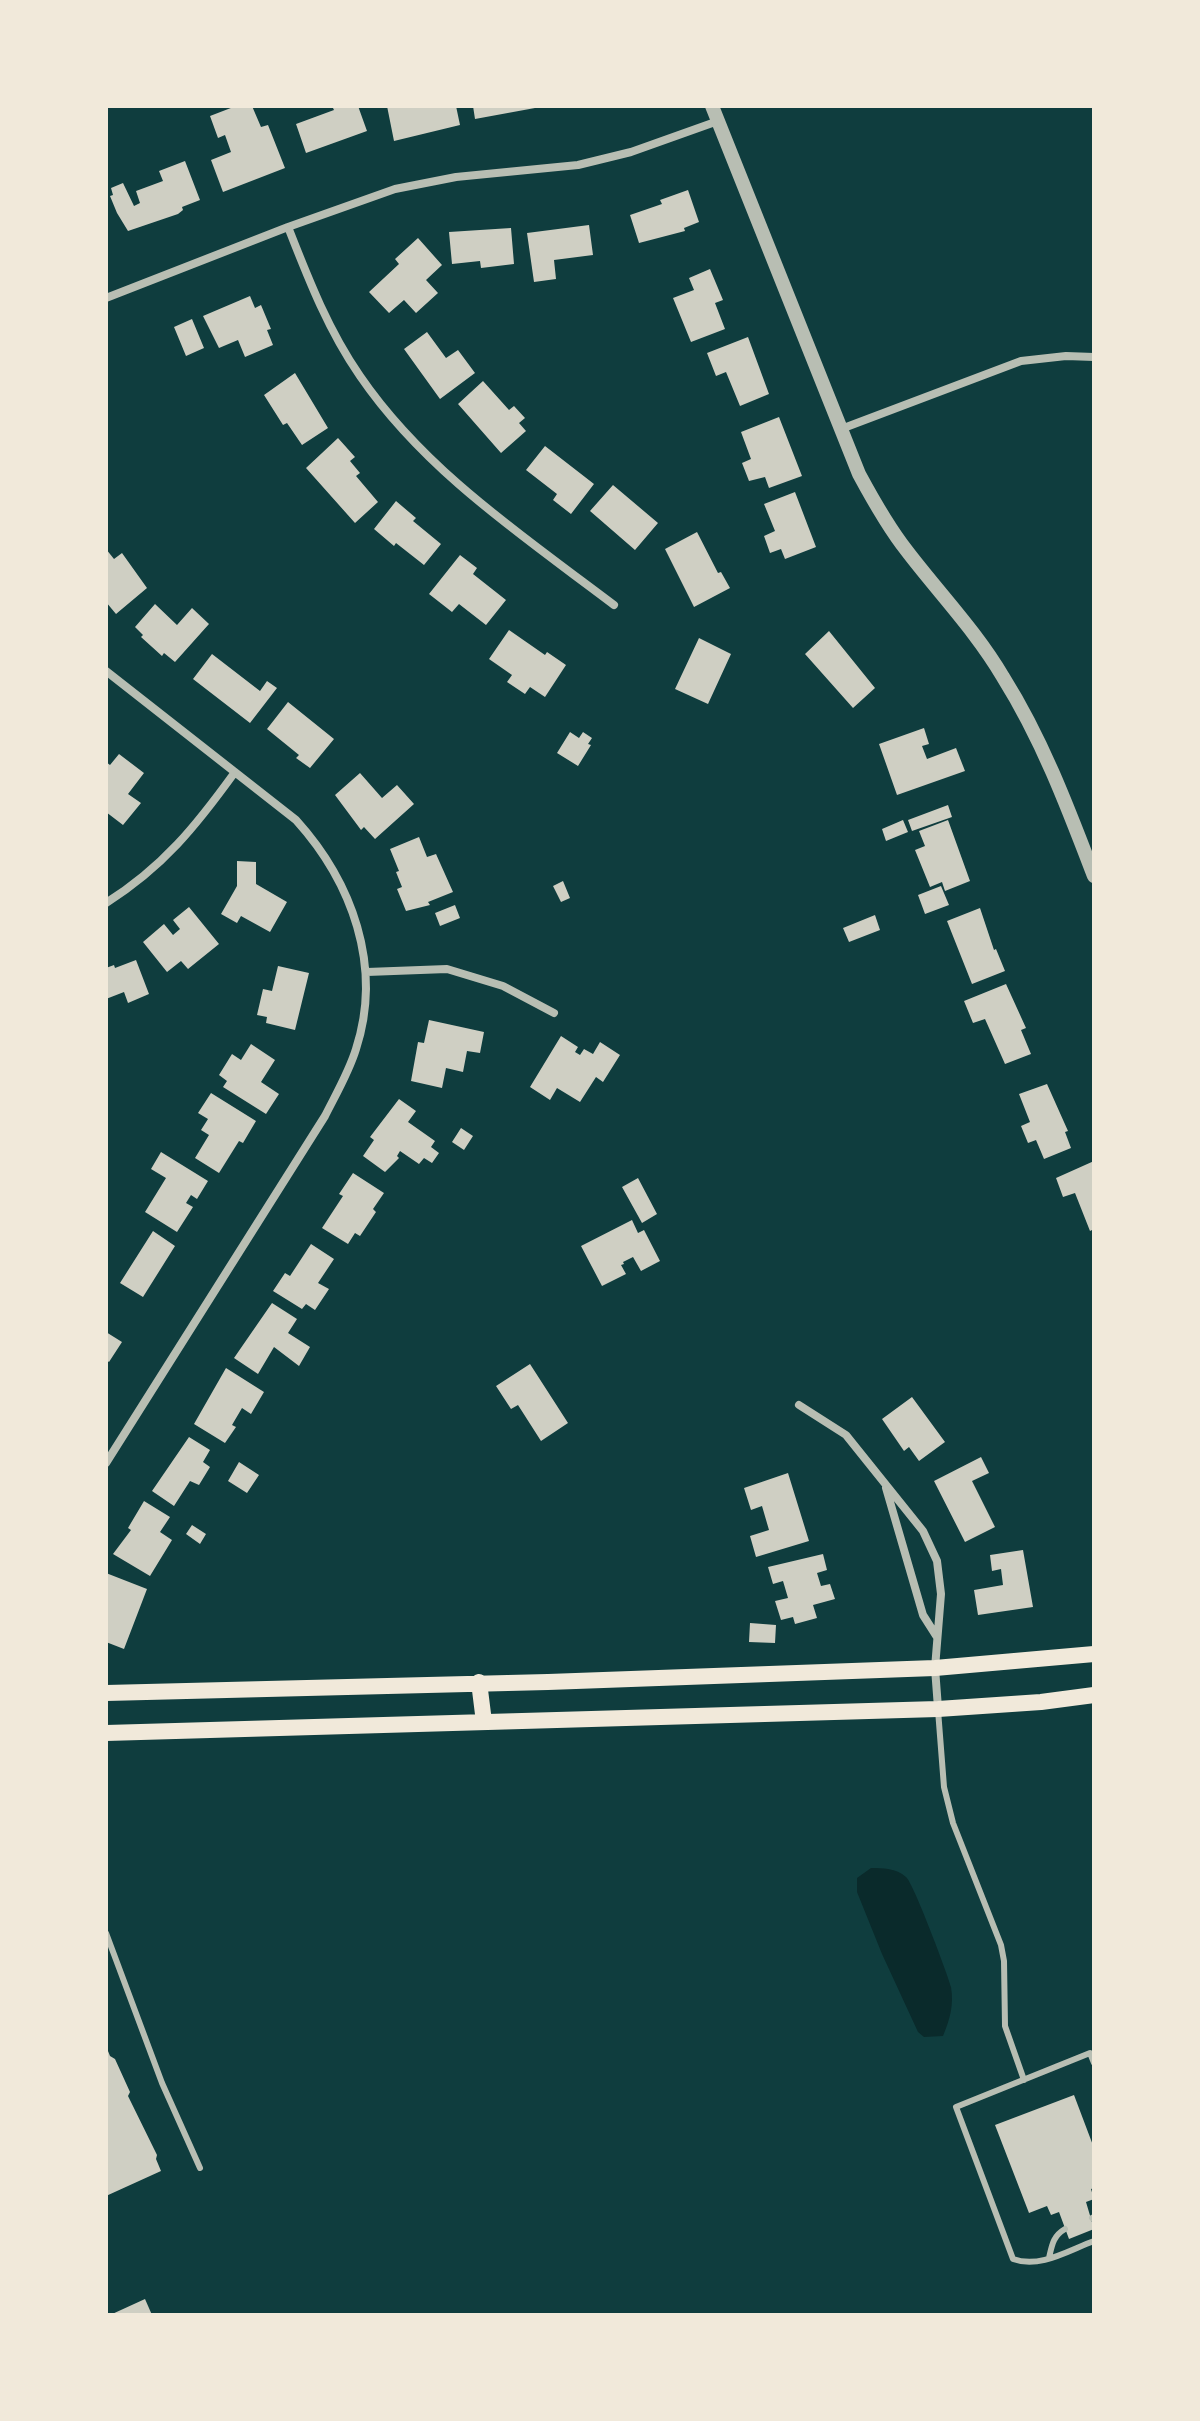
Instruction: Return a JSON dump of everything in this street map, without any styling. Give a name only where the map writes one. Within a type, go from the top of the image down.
[{"type":"main road","points":[[106,1693],[935,1668],[1094,1654]]},
{"type":"main road","points":[[479,1682],[484,1722]]},
{"type":"main road","points":[[106,1733],[938,1709],[1094,1695]]},
{"type":"street","points":[[712,106],[859,474],[905,550],[972,631],[1003,676],[1034,732],[1060,789],[1094,876]]},
{"type":"street","points":[[106,298],[395,189],[456,177],[578,165],[631,152],[718,121]]},
{"type":"street","points":[[288,227],[332,330],[360,376],[399,426],[433,462],[483,505],[614,605]]},
{"type":"street","points":[[840,429],[1021,361],[1066,356],[1094,357]]},
{"type":"street","points":[[106,671],[296,820],[316,842],[351,903],[367,972],[357,1047],[331,1105],[106,1463]]},
{"type":"street","points":[[106,903],[132,887],[169,856],[193,830],[235,772]]},
{"type":"street","points":[[367,972],[447,969],[503,986],[554,1013]]},
{"type":"street","points":[[799,1405],[846,1435],[923,1531],[937,1561],[941,1594],[935,1668],[938,1709]]},
{"type":"street","points":[[885,1484],[923,1615],[937,1638]]},
{"type":"lane","points":[[938,1709],[944,1787],[953,1823],[1001,1945],[1005,2026],[1024,2080]]},
{"type":"lane","points":[[106,1933],[162,2083],[200,2168]]},
{"type":"lane","points":[[1094,2063],[1090,2053],[956,2107],[1013,2259],[1037,2263],[1094,2241]]},
{"type":"lane","points":[[1049,2258],[1053,2241],[1065,2229]]},
{"type":"water","points":[[871,1868],[894,1870],[906,1877],[923,1911],[951,1987],[951,2012],[943,2036],[924,2037],[918,2032],[882,1954],[857,1892],[857,1878]]},
{"type":"building","points":[[236,106],[252,106],[261,127],[268,125],[285,168],[223,192],[211,160],[231,152],[225,135],[218,138],[210,116]]},
{"type":"building","points":[[332,106],[358,106],[367,131],[306,153],[296,124],[334,110]]},
{"type":"building","points":[[387,106],[456,106],[460,125],[394,141]]},
{"type":"building","points":[[473,106],[535,106],[535,108],[475,119]]},
{"type":"building","points":[[185,161],[200,200],[182,207],[178,214],[128,231],[110,196],[113,195],[111,188],[123,183],[134,206],[140,203],[136,191],[163,181],[159,171]]},
{"type":"building","points":[[688,190],[699,222],[684,228],[685,231],[639,243],[630,215],[662,204],[660,200]]},
{"type":"building","points":[[589,225],[593,255],[554,260],[556,279],[534,282],[527,233]]},
{"type":"building","points":[[511,228],[514,264],[481,268],[480,261],[452,264],[449,232]]},
{"type":"building","points":[[418,238],[442,265],[426,280],[438,293],[416,313],[404,300],[389,313],[369,292],[399,264],[395,259]]},
{"type":"building","points":[[710,269],[723,300],[715,303],[725,329],[691,342],[673,298],[694,290],[689,278]]},
{"type":"building","points":[[250,296],[255,308],[261,305],[271,329],[267,330],[273,345],[245,357],[238,340],[219,348],[203,316]]},
{"type":"building","points":[[192,319],[204,348],[186,356],[174,327]]},
{"type":"building","points":[[427,332],[446,358],[458,350],[475,373],[440,399],[404,349]]},
{"type":"building","points":[[748,337],[769,394],[740,406],[726,372],[716,376],[707,353]]},
{"type":"building","points":[[295,373],[328,428],[302,445],[287,423],[283,425],[264,395]]},
{"type":"building","points":[[483,381],[509,410],[514,406],[525,418],[519,423],[526,431],[501,453],[458,404]]},
{"type":"building","points":[[779,417],[802,476],[769,488],[765,477],[749,481],[742,463],[751,459],[741,432]]},
{"type":"building","points":[[338,438],[355,457],[350,461],[360,473],[356,476],[378,502],[355,523],[306,468]]},
{"type":"building","points":[[545,446],[594,484],[571,514],[553,500],[557,494],[526,470]]},
{"type":"building","points":[[613,485],[658,523],[635,550],[590,511]]},
{"type":"building","points":[[795,492],[816,547],[785,559],[781,549],[770,553],[764,536],[775,531],[764,504]]},
{"type":"building","points":[[396,501],[416,518],[413,521],[441,544],[424,565],[374,529]]},
{"type":"building","points":[[697,532],[718,573],[721,572],[730,588],[694,607],[665,549]]},
{"type":"building","points":[[106,549],[114,559],[122,553],[147,588],[116,614],[106,602]]},
{"type":"building","points":[[460,555],[477,568],[473,574],[506,600],[486,625],[459,604],[452,612],[429,594]]},
{"type":"building","points":[[155,604],[177,625],[192,608],[209,624],[175,662],[164,653],[162,656],[141,637],[143,635],[135,627]]},
{"type":"building","points":[[509,630],[545,655],[547,652],[566,665],[545,697],[530,687],[525,694],[507,682],[512,675],[489,659]]},
{"type":"building","points":[[829,631],[875,688],[853,708],[805,654]]},
{"type":"building","points":[[699,638],[731,654],[708,704],[675,689]]},
{"type":"building","points":[[212,654],[260,691],[267,681],[277,688],[250,723],[193,679]]},
{"type":"building","points":[[288,702],[334,739],[310,768],[267,729]]},
{"type":"building","points":[[924,728],[929,744],[922,746],[927,759],[956,748],[965,771],[897,795],[879,744]]},
{"type":"building","points":[[570,732],[579,738],[583,732],[592,738],[578,766],[557,753]]},
{"type":"building","points":[[119,754],[144,773],[128,794],[141,803],[123,825],[106,812],[106,762],[110,765]]},
{"type":"building","points":[[360,773],[382,798],[397,785],[414,804],[375,839],[364,827],[361,830],[335,795]]},
{"type":"building","points":[[948,805],[952,817],[912,831],[908,820]]},
{"type":"building","points":[[903,820],[908,832],[886,841],[882,829]]},
{"type":"building","points":[[948,820],[970,881],[945,891],[942,882],[930,887],[915,850],[925,846],[919,831]]},
{"type":"building","points":[[419,837],[427,857],[436,854],[453,892],[428,902],[430,905],[406,911],[397,889],[402,887],[396,872],[399,871],[390,849]]},
{"type":"building","points":[[237,861],[256,862],[256,884],[287,902],[270,932],[241,916],[237,923],[221,914],[237,886]]},
{"type":"building","points":[[563,881],[570,898],[561,902],[553,886]]},
{"type":"building","points":[[941,886],[949,905],[925,914],[918,895]]},
{"type":"building","points":[[455,905],[460,918],[440,926],[435,913]]},
{"type":"building","points":[[189,907],[219,944],[188,969],[181,961],[167,972],[143,942],[164,924],[173,935],[180,929],[173,920]]},
{"type":"building","points":[[980,908],[994,950],[1005,971],[972,984],[947,921]]},
{"type":"building","points":[[875,915],[880,930],[849,942],[843,928]]},
{"type":"building","points":[[136,960],[149,994],[128,1003],[124,992],[106,999],[106,968]]},
{"type":"building","points":[[278,966],[309,973],[295,1030],[266,1023],[267,1017],[257,1015],[263,989],[272,991]]},
{"type":"building","points":[[1006,984],[1026,1028],[1021,1030],[1031,1054],[1005,1064],[985,1019],[973,1023],[964,1001]]},
{"type":"building","points":[[429,1020],[484,1032],[480,1053],[467,1051],[463,1072],[446,1068],[442,1088],[411,1081],[418,1042],[424,1043]]},
{"type":"building","points":[[561,1036],[578,1047],[575,1052],[580,1055],[584,1049],[593,1054],[600,1042],[620,1055],[603,1082],[596,1077],[580,1102],[557,1088],[550,1100],[530,1087]]},
{"type":"building","points":[[251,1044],[275,1060],[261,1082],[279,1094],[266,1114],[223,1087],[227,1081],[219,1075],[232,1054],[241,1060]]},
{"type":"building","points":[[1047,1084],[1068,1131],[1065,1132],[1071,1148],[1044,1159],[1036,1140],[1028,1143],[1021,1126],[1030,1122],[1019,1094]]},
{"type":"building","points":[[211,1093],[256,1121],[219,1173],[195,1158],[209,1135],[201,1130],[208,1119],[198,1113]]},
{"type":"building","points":[[399,1099],[416,1111],[408,1122],[435,1141],[431,1147],[439,1153],[432,1163],[424,1158],[419,1164],[400,1151],[399,1158],[385,1172],[363,1156],[374,1140],[370,1137]]},
{"type":"building","points":[[461,1128],[473,1136],[464,1150],[452,1142]]},
{"type":"building","points":[[161,1152],[208,1181],[197,1199],[191,1195],[186,1203],[193,1207],[177,1232],[145,1212],[166,1178],[151,1169]]},
{"type":"building","points":[[1094,1161],[1094,1229],[1090,1231],[1075,1193],[1063,1197],[1056,1178]]},
{"type":"building","points":[[353,1173],[384,1193],[360,1236],[355,1233],[348,1244],[322,1228],[343,1196],[339,1194]]},
{"type":"building","points":[[638,1178],[657,1214],[642,1223],[622,1187]]},
{"type":"building","points":[[632,1220],[638,1233],[644,1230],[660,1261],[641,1271],[633,1257],[621,1265],[626,1274],[602,1286],[581,1246]]},
{"type":"building","points":[[153,1231],[175,1246],[143,1297],[120,1283]]},
{"type":"building","points":[[311,1244],[334,1259],[318,1283],[329,1289],[315,1310],[306,1304],[302,1309],[273,1291],[285,1273],[290,1276]]},
{"type":"building","points":[[272,1303],[297,1319],[288,1333],[310,1347],[299,1366],[274,1347],[258,1374],[234,1358]]},
{"type":"building","points":[[106,1332],[122,1342],[109,1362],[106,1360]]},
{"type":"building","points":[[530,1364],[568,1423],[541,1441],[518,1405],[511,1409],[496,1386]]},
{"type":"building","points":[[226,1368],[264,1392],[251,1414],[242,1408],[232,1425],[236,1427],[225,1443],[194,1424]]},
{"type":"building","points":[[912,1397],[945,1442],[919,1461],[909,1447],[904,1451],[882,1419]]},
{"type":"building","points":[[189,1437],[210,1450],[203,1462],[210,1467],[199,1485],[190,1481],[174,1506],[152,1491]]},
{"type":"building","points":[[981,1457],[989,1473],[972,1481],[995,1527],[965,1542],[934,1481]]},
{"type":"building","points":[[239,1462],[259,1475],[247,1493],[228,1481]]},
{"type":"building","points":[[788,1473],[809,1541],[756,1557],[750,1536],[769,1530],[762,1506],[751,1510],[744,1488]]},
{"type":"building","points":[[144,1501],[170,1517],[160,1532],[172,1540],[150,1576],[113,1554],[131,1530],[128,1528]]},
{"type":"building","points":[[192,1525],[206,1534],[200,1544],[186,1534]]},
{"type":"building","points":[[1023,1550],[1033,1607],[978,1615],[974,1590],[1003,1585],[1001,1569],[992,1571],[990,1555]]},
{"type":"building","points":[[823,1554],[827,1570],[817,1573],[821,1586],[830,1584],[835,1599],[813,1605],[817,1618],[795,1624],[793,1617],[781,1620],[775,1601],[788,1598],[783,1581],[773,1584],[768,1567]]},
{"type":"building","points":[[106,1573],[147,1589],[124,1649],[106,1642]]},
{"type":"building","points":[[750,1623],[776,1625],[775,1643],[749,1642]]},
{"type":"building","points":[[106,2046],[130,2092],[128,2096],[157,2155],[161,2171],[106,2196]]},
{"type":"building","points":[[1074,2095],[1094,2148],[1094,2188],[1091,2189],[1094,2199],[1086,2202],[1094,2229],[1069,2239],[1059,2212],[1051,2215],[1047,2206],[1029,2213],[995,2125]]},
{"type":"building","points":[[145,2299],[152,2315],[110,2315]]}]
